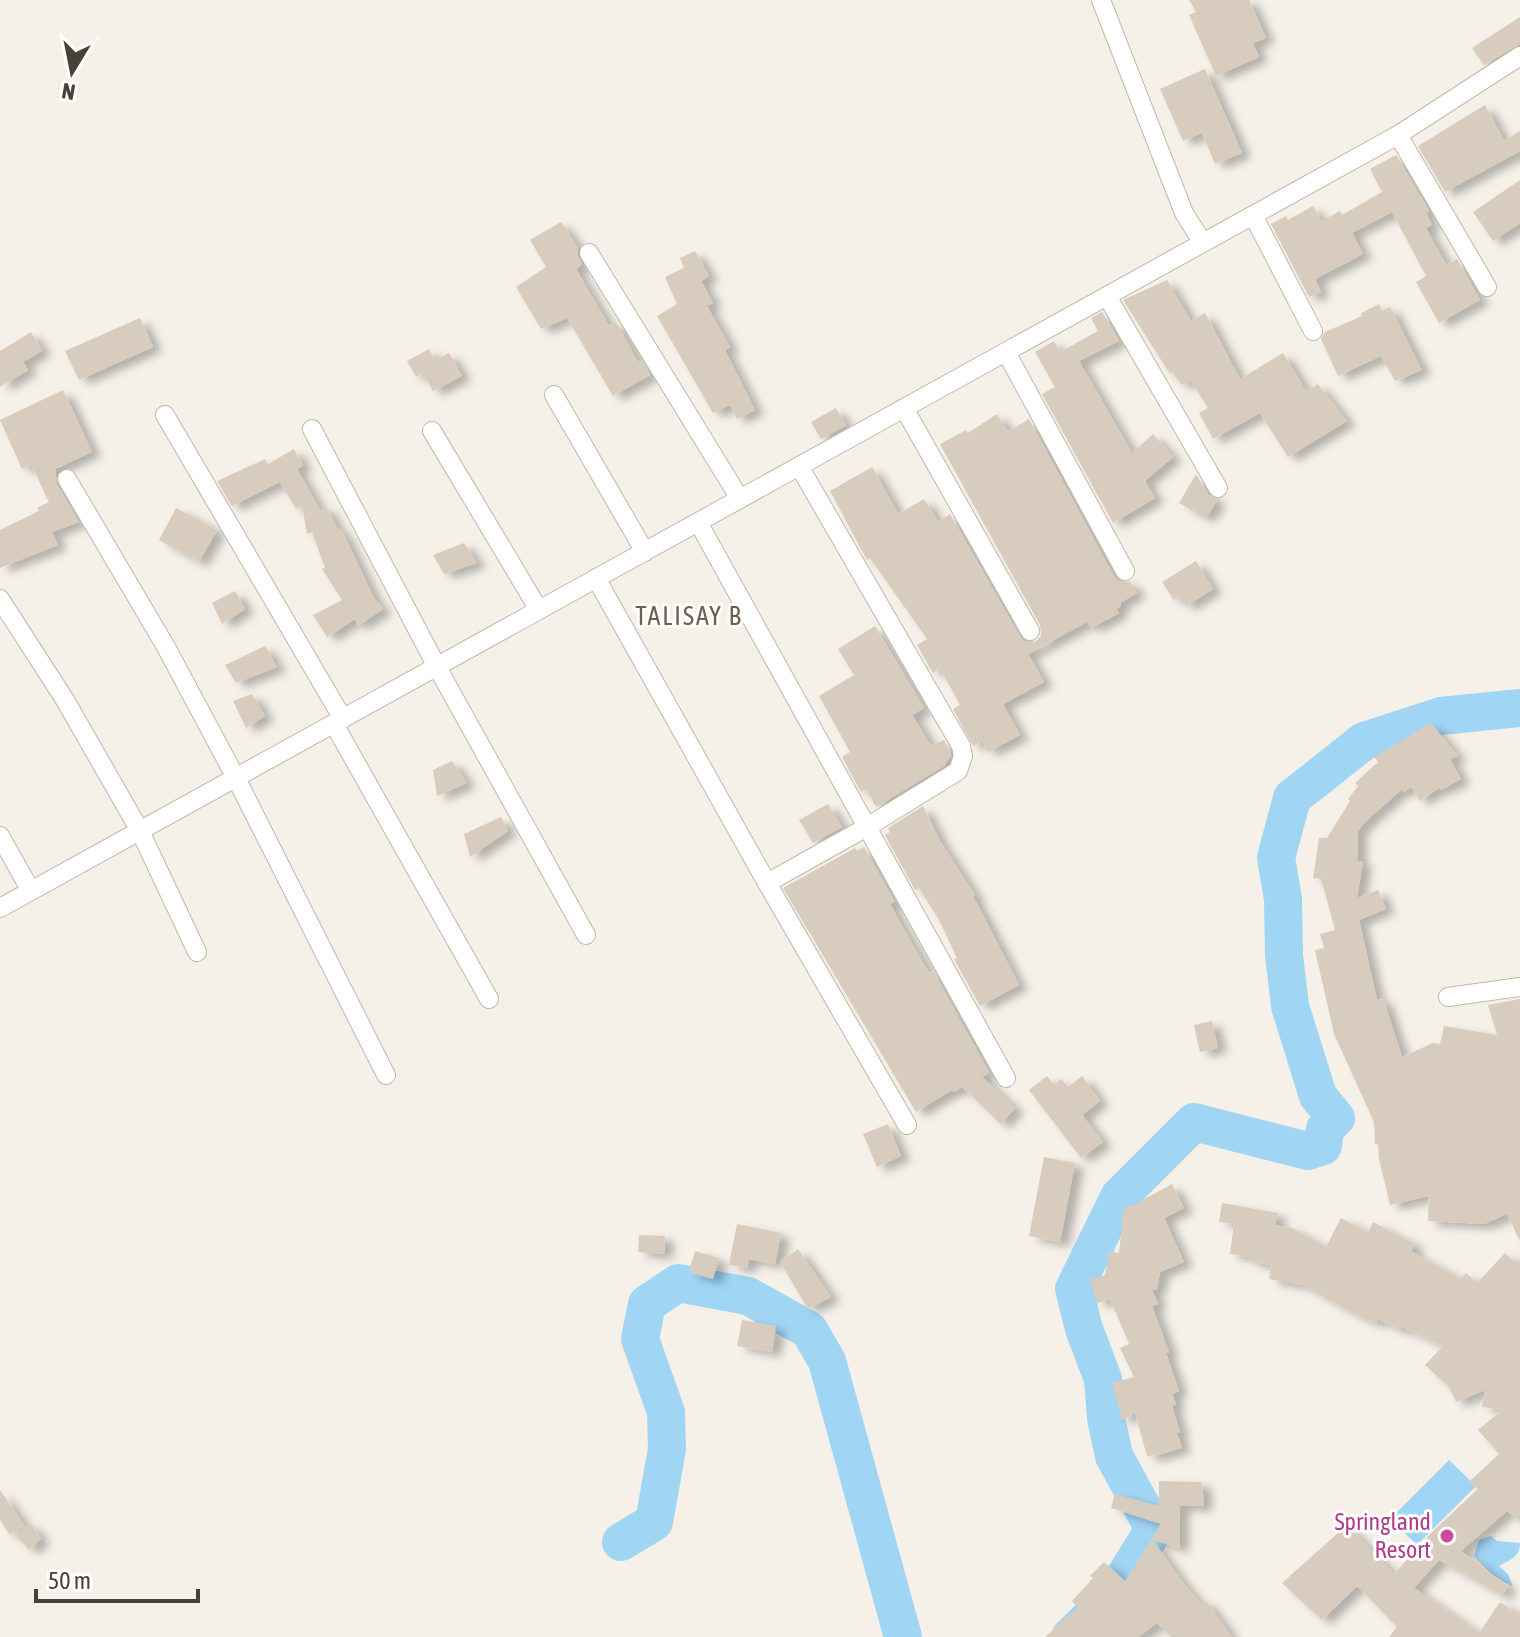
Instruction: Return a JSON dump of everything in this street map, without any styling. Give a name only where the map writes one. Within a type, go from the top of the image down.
[{"type":"street","points":[[1101,0],[1184,213],[1203,243]]},
{"type":"street","points":[[0,908],[1398,135],[1520,56]]},
{"type":"street","points":[[1398,135],[1487,287]]},
{"type":"street","points":[[1253,215],[1313,331]]},
{"type":"street","points":[[589,253],[740,499]]},
{"type":"street","points":[[1107,296],[1218,488]]},
{"type":"street","points":[[1006,352],[1125,571]]},
{"type":"street","points":[[554,395],[645,552]]},
{"type":"street","points":[[904,408],[1030,631]]},
{"type":"street","points":[[165,415],[338,721],[489,999]]},
{"type":"street","points":[[312,429],[437,667],[586,935]]},
{"type":"street","points":[[432,431],[539,610]]},
{"type":"street","points":[[767,883],[958,771],[963,756],[954,732],[799,466]]},
{"type":"street","points":[[67,479],[166,647],[386,1075]]},
{"type":"street","points":[[698,522],[1006,1078]]},
{"type":"street","points":[[596,578],[907,1125]]},
{"type":"street","points":[[0,599],[65,700],[140,831],[197,952]]},
{"type":"street","points":[[0,836],[31,891]]},
{"type":"street","points":[[1448,997],[1520,987]]},
{"type":"water","points":[[1449,1460],[1476,1486],[1417,1545],[1390,1519]]},
{"type":"water","points":[[1491,1536],[1497,1541],[1520,1543],[1516,1555],[1499,1566],[1508,1574],[1513,1587],[1492,1575],[1474,1556],[1479,1540]]},
{"type":"building","points":[[1189,0],[1249,0],[1266,38],[1253,43],[1259,57],[1216,76],[1189,15],[1196,12]]},
{"type":"building","points":[[1520,17],[1520,44],[1484,65],[1472,48]]},
{"type":"building","points":[[1205,69],[1242,153],[1215,164],[1202,133],[1183,141],[1160,89]]},
{"type":"building","points":[[1485,105],[1504,141],[1520,131],[1520,151],[1445,192],[1418,146]]},
{"type":"building","points":[[1396,155],[1429,211],[1426,213],[1432,225],[1426,228],[1446,265],[1457,259],[1480,300],[1439,323],[1416,282],[1426,276],[1392,212],[1352,233],[1363,254],[1315,279],[1321,292],[1309,297],[1271,224],[1286,216],[1288,220],[1313,206],[1321,221],[1340,211],[1342,215],[1382,192],[1370,169]]},
{"type":"building","points":[[1520,180],[1520,223],[1493,241],[1473,212]]},
{"type":"building","points":[[561,222],[578,248],[577,254],[582,264],[576,269],[609,326],[616,322],[638,362],[641,361],[650,375],[613,396],[567,318],[541,329],[516,287],[546,267],[530,240]]},
{"type":"building","points":[[695,251],[709,276],[701,281],[713,303],[707,306],[730,347],[725,350],[755,410],[737,419],[730,405],[713,413],[657,316],[677,304],[665,277],[684,268],[680,258]]},
{"type":"building","points":[[1167,280],[1191,321],[1205,313],[1240,379],[1283,353],[1306,391],[1318,384],[1347,421],[1288,457],[1260,413],[1213,439],[1199,413],[1208,408],[1190,380],[1182,385],[1172,372],[1170,374],[1123,300]]},
{"type":"building","points":[[1379,304],[1382,311],[1390,307],[1422,370],[1395,381],[1381,356],[1338,376],[1321,339],[1325,332],[1362,316],[1361,313]]},
{"type":"building","points":[[1102,312],[1119,341],[1079,361],[1132,453],[1153,434],[1173,457],[1145,481],[1155,498],[1113,523],[1042,394],[1055,387],[1035,352],[1054,341],[1060,352],[1098,331],[1091,318]]},
{"type":"building","points":[[140,318],[153,347],[79,380],[65,351]]},
{"type":"building","points":[[31,332],[42,351],[23,362],[28,370],[0,387],[0,351]]},
{"type":"building","points":[[429,349],[435,360],[449,353],[462,376],[433,391],[423,373],[416,377],[407,361]]},
{"type":"building","points":[[63,390],[92,452],[55,469],[57,485],[79,522],[52,532],[58,545],[0,568],[0,530],[39,511],[37,508],[49,502],[31,464],[22,469],[0,420]]},
{"type":"building","points":[[836,408],[846,425],[821,439],[811,422]]},
{"type":"building","points":[[997,414],[1008,432],[1029,419],[1114,577],[1119,582],[1130,582],[1137,593],[1120,603],[1121,606],[1116,609],[1119,613],[1091,628],[1087,622],[1028,654],[1044,682],[1003,704],[1020,735],[988,752],[982,741],[973,746],[953,709],[960,705],[940,668],[933,673],[917,645],[927,639],[870,558],[867,560],[830,491],[872,467],[898,514],[924,499],[938,522],[950,514],[1020,637],[1025,642],[1035,642],[1041,636],[1040,625],[940,444],[966,430],[968,433]]},
{"type":"building","points":[[294,449],[303,466],[297,469],[320,510],[326,507],[338,530],[341,529],[374,598],[383,609],[358,626],[355,619],[327,637],[313,615],[342,600],[322,569],[325,568],[312,532],[307,534],[302,505],[296,509],[280,482],[232,506],[217,481],[265,459],[268,464]]},
{"type":"building","points":[[1196,474],[1208,495],[1217,500],[1206,518],[1179,503]]},
{"type":"building","points":[[176,508],[217,530],[199,562],[159,540]]},
{"type":"building","points":[[464,543],[477,563],[444,574],[433,555]]},
{"type":"building","points":[[1196,561],[1213,589],[1186,606],[1180,596],[1174,600],[1162,582]]},
{"type":"building","points":[[235,591],[245,609],[222,624],[212,603]]},
{"type":"building","points":[[875,626],[924,708],[912,715],[931,746],[944,740],[951,755],[944,766],[876,807],[866,789],[861,792],[842,757],[850,752],[819,696],[854,675],[838,649]]},
{"type":"building","points":[[265,646],[277,667],[236,683],[225,665]]},
{"type":"building","points":[[252,694],[265,716],[246,728],[233,701]]},
{"type":"building","points":[[1431,723],[1458,756],[1450,759],[1461,779],[1441,790],[1439,788],[1420,801],[1411,787],[1404,792],[1402,789],[1358,831],[1358,861],[1363,861],[1357,898],[1378,890],[1386,909],[1359,920],[1377,1000],[1383,998],[1402,1057],[1433,1043],[1440,1044],[1444,1026],[1497,1035],[1488,1005],[1520,999],[1520,1241],[1507,1214],[1484,1224],[1428,1221],[1429,1196],[1390,1205],[1378,1144],[1375,1144],[1374,1122],[1334,1034],[1315,950],[1324,948],[1320,934],[1335,930],[1321,879],[1313,878],[1319,838],[1327,838],[1358,786],[1355,783],[1378,762],[1374,757]]},
{"type":"building","points":[[452,761],[467,783],[437,796],[433,770]]},
{"type":"building","points":[[828,804],[842,827],[813,843],[799,820]]},
{"type":"building","points":[[923,806],[940,841],[975,895],[1019,985],[980,1006],[954,959],[957,958],[939,920],[919,888],[915,890],[885,835],[890,832],[888,828]]},
{"type":"building","points":[[501,817],[508,831],[470,857],[464,834]]},
{"type":"building","points":[[864,847],[894,901],[890,904],[906,933],[929,973],[933,971],[989,1073],[982,1077],[1015,1108],[1001,1124],[962,1087],[916,1112],[783,888],[855,848],[857,851]]},
{"type":"building","points":[[1212,1021],[1218,1048],[1200,1052],[1194,1025]]},
{"type":"building","points":[[1047,1076],[1054,1085],[1061,1079],[1068,1087],[1082,1076],[1100,1101],[1082,1115],[1103,1142],[1081,1158],[1029,1090]]},
{"type":"building","points":[[888,1124],[901,1156],[877,1167],[863,1134]]},
{"type":"building","points":[[1044,1157],[1075,1163],[1060,1242],[1029,1236]]},
{"type":"building","points":[[1172,1184],[1184,1208],[1164,1218],[1184,1262],[1160,1272],[1157,1289],[1152,1290],[1158,1304],[1152,1306],[1179,1391],[1172,1394],[1176,1404],[1172,1406],[1182,1448],[1147,1456],[1135,1413],[1122,1420],[1112,1383],[1134,1377],[1120,1348],[1129,1344],[1110,1299],[1097,1303],[1090,1279],[1105,1275],[1109,1251],[1119,1253],[1124,1206],[1130,1207]]},
{"type":"building","points":[[1222,1203],[1278,1213],[1275,1225],[1292,1228],[1326,1247],[1341,1218],[1368,1232],[1373,1222],[1415,1244],[1411,1251],[1461,1279],[1466,1273],[1477,1283],[1505,1253],[1520,1267],[1520,1521],[1507,1511],[1461,1551],[1508,1586],[1502,1595],[1439,1560],[1414,1588],[1479,1633],[1500,1602],[1520,1615],[1520,1637],[1389,1637],[1397,1627],[1357,1586],[1322,1620],[1282,1583],[1347,1525],[1394,1574],[1433,1531],[1478,1489],[1469,1482],[1499,1454],[1478,1430],[1502,1410],[1482,1407],[1485,1390],[1456,1402],[1450,1388],[1425,1365],[1443,1346],[1402,1327],[1400,1330],[1378,1319],[1376,1323],[1353,1313],[1303,1285],[1269,1279],[1271,1265],[1230,1254],[1234,1224],[1219,1222]]},
{"type":"building","points":[[737,1224],[781,1233],[775,1264],[749,1259],[747,1268],[729,1265]]},
{"type":"building","points":[[639,1235],[665,1236],[664,1254],[638,1252]]},
{"type":"building","points":[[798,1249],[831,1297],[808,1309],[780,1262]]},
{"type":"building","points":[[695,1251],[719,1258],[713,1279],[689,1272]]},
{"type":"building","points":[[742,1320],[776,1326],[772,1352],[737,1346]]},
{"type":"building","points":[[1159,1481],[1202,1482],[1204,1506],[1180,1506],[1180,1548],[1153,1540],[1184,1584],[1201,1604],[1206,1601],[1232,1637],[1171,1637],[1157,1623],[1138,1637],[1045,1637],[1078,1608],[1072,1601],[1104,1562],[1125,1581],[1161,1524],[1111,1508],[1115,1494],[1159,1506]]},
{"type":"building","points":[[0,1490],[25,1526],[10,1535],[0,1520]]},
{"type":"building","points":[[31,1524],[41,1539],[29,1550],[15,1534]]},
{"type":"waterway","points":[[1070,1637],[1114,1594],[1154,1529],[1114,1456],[1106,1418],[1103,1379],[1084,1329],[1074,1289],[1119,1197],[1194,1122],[1308,1151],[1323,1146],[1325,1129],[1336,1118],[1318,1096],[1290,1006],[1284,955],[1283,899],[1276,858],[1292,798],[1364,741],[1441,716],[1520,708]]},
{"type":"waterway","points":[[621,1542],[654,1522],[667,1449],[666,1412],[640,1339],[647,1304],[678,1283],[748,1296],[809,1330],[827,1361],[903,1637]]},
{"type":"place","name":"Springland Resort","points":[[1447,1536]]},
{"type":"district","name":"TALISAY B","points":[[689,616]]}]
